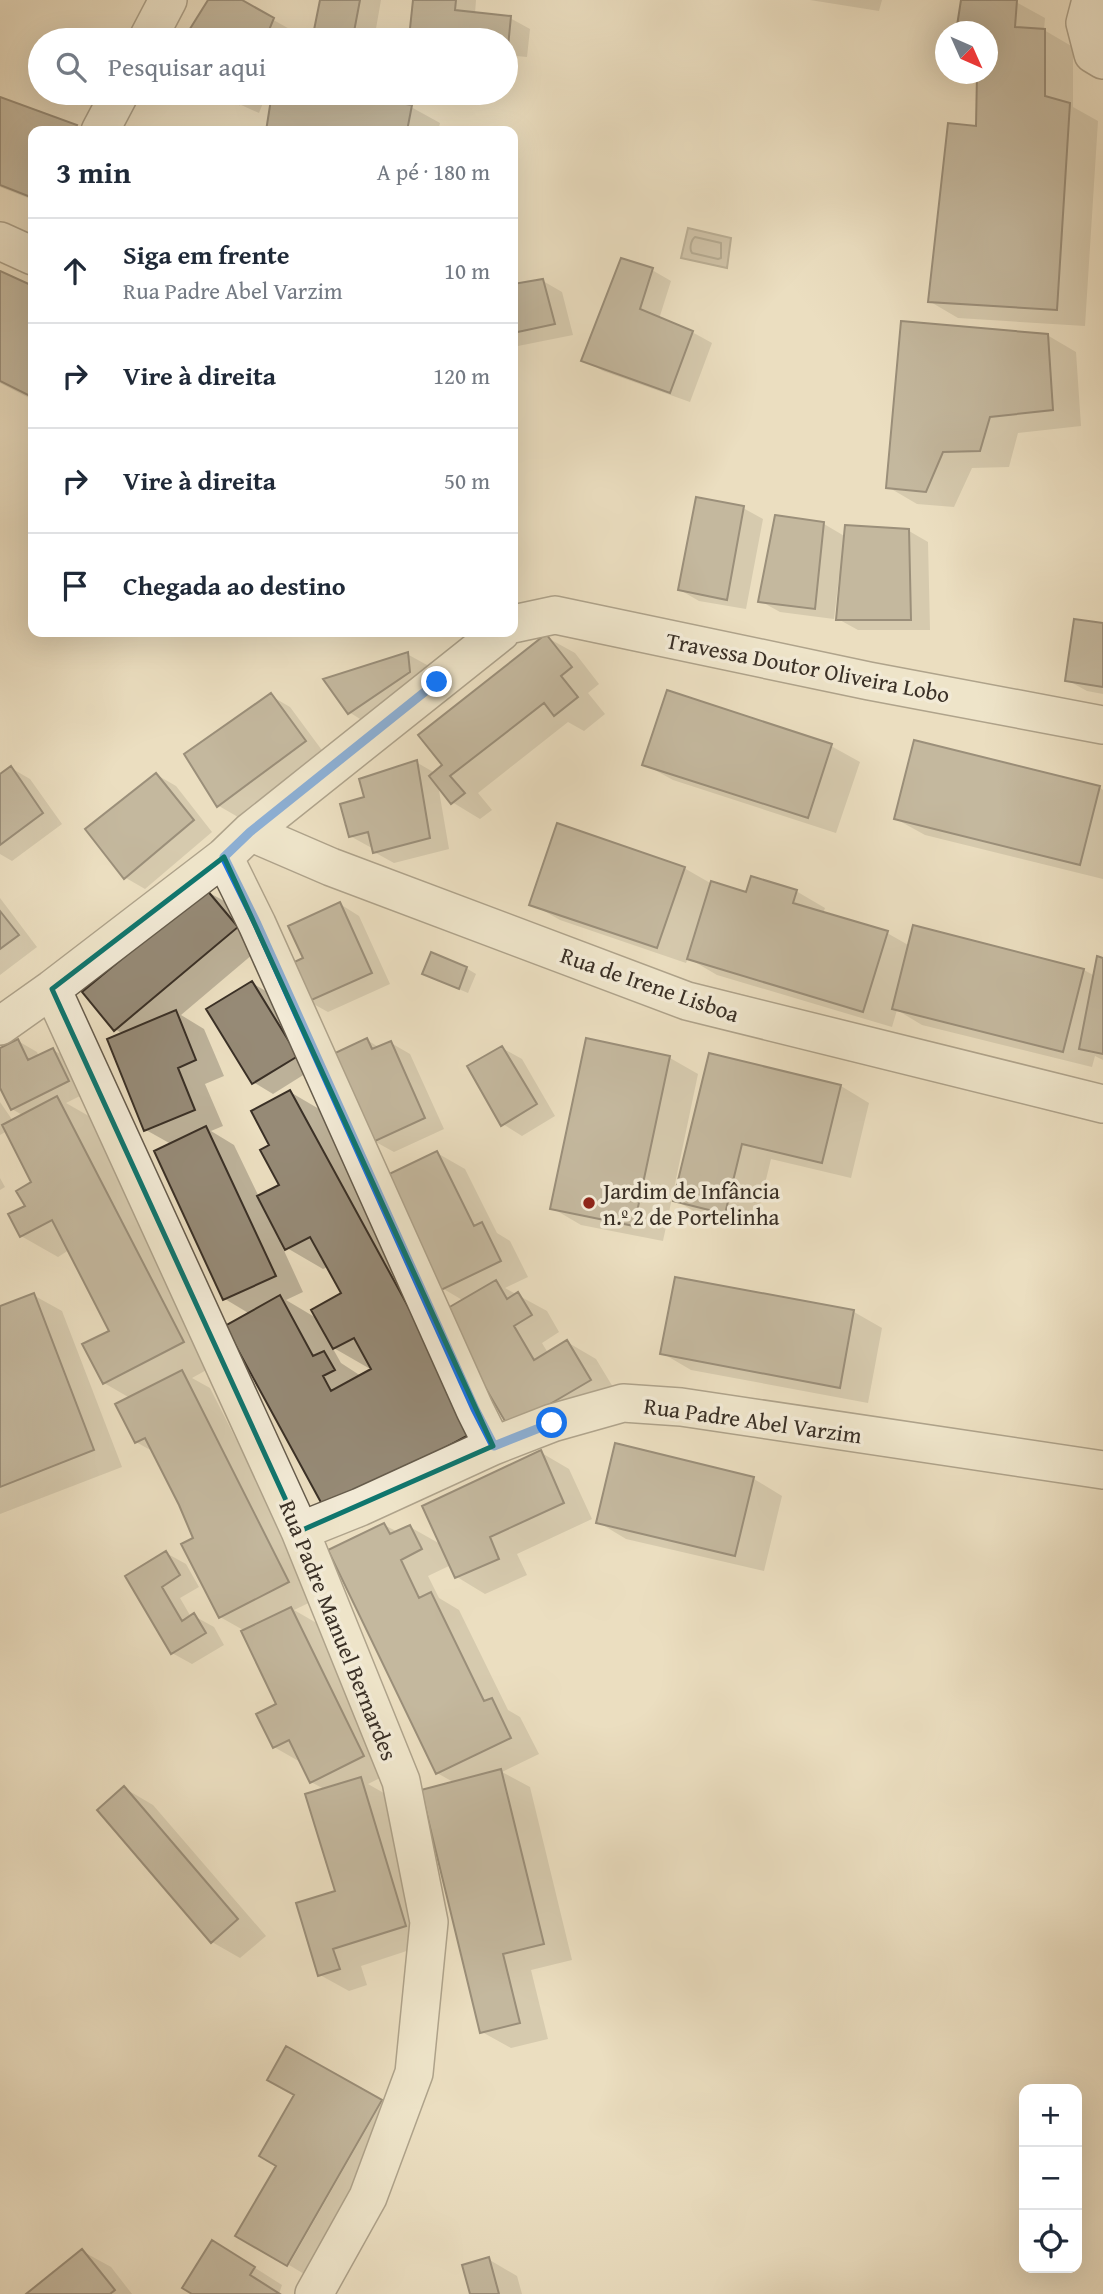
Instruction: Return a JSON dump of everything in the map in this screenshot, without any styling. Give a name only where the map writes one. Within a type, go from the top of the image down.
[{"type":"street","points":[[153,28],[167,0]]},
{"type":"street","points":[[1091,0],[1085,23],[1093,54],[1103,60]]},
{"type":"street","points":[[103,126],[114,105]]},
{"type":"street","points":[[0,241],[28,254]]},
{"type":"street","name":"Travessa Doutor Oliveira Lobo","points":[[518,623],[555,615],[869,681],[1103,724]]},
{"type":"street","points":[[0,1026],[224,857],[454,649],[487,637]]},
{"type":"street","name":"Rua de Irene Lisboa","points":[[250,832],[344,872],[687,1001],[1103,1104]]},
{"type":"street","points":[[224,857],[494,1446]]},
{"type":"street","name":"Rua Padre Manuel Bernardes","points":[[52,989],[300,1531],[401,1781],[429,1922],[414,2073],[368,2197],[314,2294]]},
{"type":"street","name":"Rua Padre Abel Varzim","points":[[300,1531],[552,1423],[623,1403],[681,1407],[1103,1469]]},
{"type":"highlighted area","points":[[224,857],[493,1446],[300,1531],[52,989]]},
{"type":"water","points":[[688,228],[731,238],[727,268],[681,258]]},
{"type":"building","points":[[208,0],[242,0],[274,18],[270,28],[190,28]]},
{"type":"building","points":[[320,0],[360,0],[355,28],[314,28]]},
{"type":"building","points":[[413,0],[456,0],[455,10],[511,16],[510,28],[410,28]]},
{"type":"building","points":[[961,0],[1017,0],[1015,27],[1045,29],[1045,96],[1070,103],[1057,310],[928,302],[948,123],[976,126],[977,84],[998,84],[998,21],[958,21]]},
{"type":"building","points":[[0,97],[77,125],[28,126],[28,196],[0,185]]},
{"type":"building","points":[[270,105],[412,105],[408,126],[267,126]]},
{"type":"building","points":[[621,258],[653,268],[640,309],[693,331],[670,393],[581,361]]},
{"type":"building","points":[[0,271],[28,284],[28,395],[0,381]]},
{"type":"building","points":[[543,279],[555,324],[518,332],[518,283]]},
{"type":"building","points":[[901,321],[1048,334],[1053,410],[990,417],[980,451],[943,452],[926,492],[886,488]]},
{"type":"building","points":[[696,497],[744,506],[727,600],[678,590]]},
{"type":"building","points":[[775,515],[824,522],[815,609],[758,602]]},
{"type":"building","points":[[845,525],[909,529],[911,620],[836,620]]},
{"type":"building","points":[[1074,619],[1103,623],[1103,687],[1065,681]]},
{"type":"building","points":[[546,634],[572,667],[561,676],[578,697],[554,716],[544,703],[450,776],[465,793],[451,804],[429,776],[442,765],[418,735]]},
{"type":"building","points":[[408,652],[410,672],[348,714],[323,679]]},
{"type":"building","points":[[667,690],[832,744],[808,818],[642,765]]},
{"type":"building","points":[[271,693],[306,741],[217,807],[184,754]]},
{"type":"building","points":[[914,740],[1100,786],[1080,865],[894,819]]},
{"type":"building","points":[[417,760],[430,838],[373,853],[368,832],[349,837],[340,804],[364,797],[359,779]]},
{"type":"building","points":[[11,766],[43,813],[0,845],[0,774]]},
{"type":"building","points":[[156,773],[194,820],[124,879],[85,829]]},
{"type":"building","points":[[557,823],[685,867],[657,948],[529,905]]},
{"type":"building","points":[[751,876],[797,890],[793,903],[888,931],[863,1012],[687,959],[711,881],[746,892]]},
{"type":"building","points":[[206,889],[238,927],[114,1031],[82,992]]},
{"type":"building","points":[[340,902],[372,973],[307,1002],[290,964],[303,958],[288,926]]},
{"type":"building","points":[[0,911],[19,935],[0,949]]},
{"type":"building","points":[[913,925],[1084,969],[1063,1052],[892,1009]]},
{"type":"building","points":[[431,952],[467,967],[459,989],[422,974]]},
{"type":"building","points":[[1097,956],[1103,958],[1103,1054],[1079,1049]]},
{"type":"building","points":[[252,981],[298,1056],[252,1084],[206,1009]]},
{"type":"building","points":[[176,1010],[196,1060],[178,1068],[195,1110],[144,1131],[107,1039]]},
{"type":"building","points":[[367,1038],[372,1049],[391,1041],[425,1118],[373,1142],[333,1054]]},
{"type":"building","points":[[586,1038],[670,1056],[634,1226],[550,1209]]},
{"type":"building","points":[[18,1039],[28,1060],[53,1048],[69,1081],[11,1110],[0,1088],[0,1048]]},
{"type":"building","points":[[502,1046],[537,1104],[501,1126],[467,1066]]},
{"type":"building","points":[[709,1053],[841,1085],[822,1163],[742,1144],[725,1214],[673,1201]]},
{"type":"building","points":[[290,1090],[476,1431],[382,1482],[324,1508],[225,1326],[280,1295],[313,1356],[324,1351],[335,1370],[323,1376],[331,1391],[371,1369],[354,1338],[333,1349],[311,1310],[341,1293],[310,1237],[285,1250],[257,1196],[279,1185],[260,1150],[269,1145],[251,1111]]},
{"type":"building","points":[[57,1096],[184,1342],[103,1384],[82,1344],[109,1331],[52,1220],[20,1237],[8,1214],[25,1206],[16,1191],[31,1182],[2,1125]]},
{"type":"building","points":[[206,1126],[276,1276],[223,1300],[154,1151]]},
{"type":"building","points":[[437,1151],[474,1226],[482,1222],[501,1261],[441,1290],[385,1176]]},
{"type":"building","points":[[675,1277],[854,1310],[840,1388],[660,1354]]},
{"type":"building","points":[[496,1280],[507,1299],[518,1292],[532,1315],[514,1326],[534,1360],[567,1340],[591,1380],[509,1428],[441,1312]]},
{"type":"building","points":[[34,1293],[94,1450],[0,1487],[0,1306]]},
{"type":"building","points":[[182,1370],[289,1582],[219,1618],[181,1544],[193,1538],[179,1505],[145,1438],[135,1443],[115,1404]]},
{"type":"building","points":[[615,1443],[754,1477],[735,1556],[596,1523]]},
{"type":"building","points":[[541,1450],[564,1503],[490,1537],[499,1559],[455,1578],[422,1506]]},
{"type":"building","points":[[384,1523],[390,1534],[410,1525],[422,1549],[401,1560],[419,1598],[431,1592],[484,1701],[492,1698],[511,1738],[436,1774],[328,1550]]},
{"type":"building","points":[[166,1551],[180,1575],[162,1587],[182,1621],[194,1613],[206,1633],[171,1654],[125,1576]]},
{"type":"building","points":[[291,1607],[364,1756],[310,1783],[289,1740],[273,1748],[256,1714],[276,1704],[241,1631]]},
{"type":"building","points":[[501,1769],[544,1944],[503,1954],[520,2023],[480,2033],[421,1790]]},
{"type":"building","points":[[361,1777],[406,1926],[333,1949],[340,1969],[318,1976],[296,1903],[335,1891],[305,1794]]},
{"type":"building","points":[[124,1786],[238,1919],[211,1943],[97,1810]]},
{"type":"building","points":[[286,2046],[382,2100],[287,2266],[235,2236],[276,2166],[259,2156],[294,2095],[267,2080]]},
{"type":"building","points":[[212,2240],[255,2267],[250,2275],[280,2294],[192,2294],[182,2288]]},
{"type":"building","points":[[82,2249],[115,2290],[110,2294],[26,2294]]},
{"type":"building","points":[[489,2257],[499,2294],[470,2294],[462,2265]]},
{"type":"place","name":"Jardim de Infância n.º 2 de Portelinha","points":[[589,1203]]},
{"type":"route","points":[[437,682],[250,832],[224,857],[494,1446],[552,1423]]}]
